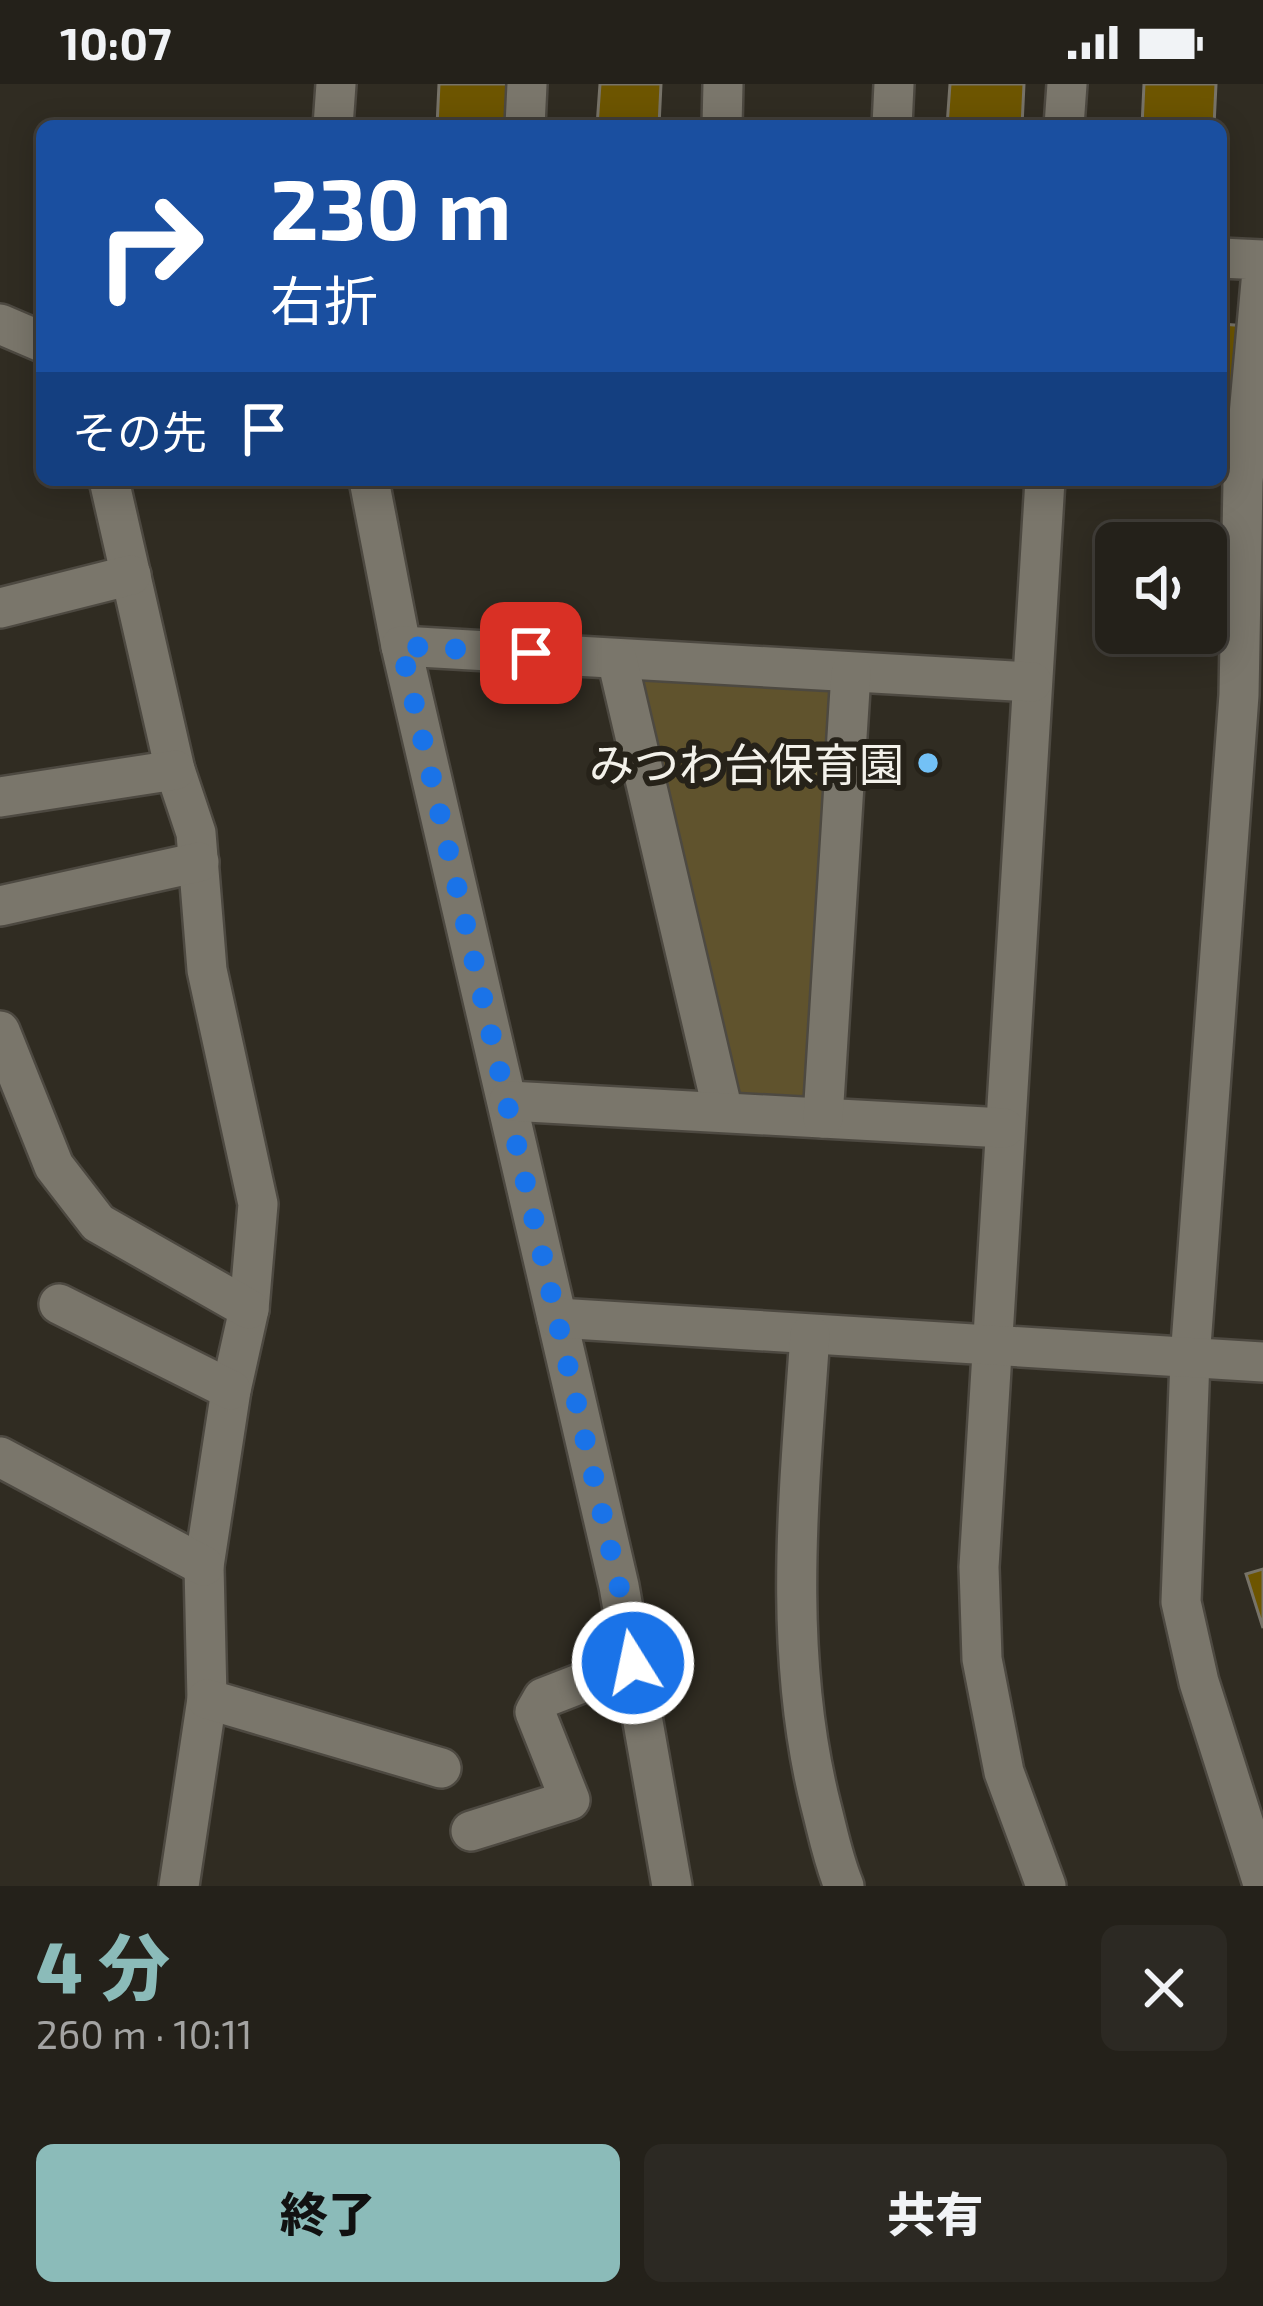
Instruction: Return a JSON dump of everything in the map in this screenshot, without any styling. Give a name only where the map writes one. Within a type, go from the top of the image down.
[{"type":"street","points":[[333,120],[336,84]]},
{"type":"street","points":[[525,120],[527,84]]},
{"type":"street","points":[[722,120],[723,84]]},
{"type":"street","points":[[892,120],[894,84]]},
{"type":"street","points":[[1064,120],[1067,84]]},
{"type":"street","points":[[1227,258],[1263,260],[1240,482],[1251,696],[1190,1359],[1181,1602],[1252,1879]]},
{"type":"street","points":[[0,324],[36,339]]},
{"type":"street","points":[[110,486],[176,770],[196,833],[207,970],[258,1204],[249,1310],[231,1390],[204,1566],[207,1700],[179,1886]]},
{"type":"street","points":[[370,486],[401,646],[619,1586],[672,1886]]},
{"type":"street","points":[[1045,486],[980,1567],[982,1660],[1004,1772],[1046,1886]]},
{"type":"street","points":[[0,608],[130,575]]},
{"type":"street","points":[[401,646],[1032,682]]},
{"type":"street","points":[[617,658],[723,1112]]},
{"type":"street","points":[[823,1118],[851,673]]},
{"type":"street","points":[[0,797],[176,770]]},
{"type":"street","points":[[0,906],[199,862]]},
{"type":"street","points":[[0,1031],[54,1166],[98,1223],[249,1310]]},
{"type":"street","points":[[509,1101],[1004,1127]]},
{"type":"street","points":[[59,1304],[231,1390]]},
{"type":"street","points":[[557,1318],[1263,1362]]},
{"type":"street","points":[[810,1335],[798,1505],[796,1634],[806,1745],[844,1886]]},
{"type":"street","points":[[0,1457],[204,1566]]},
{"type":"street","points":[[471,1831],[570,1800],[535,1712],[543,1698],[633,1663]]},
{"type":"street","points":[[207,1700],[441,1768]]},
{"type":"shaded area","points":[[635,672],[837,684],[816,1093],[801,1109],[736,1099]]},
{"type":"building","points":[[439,84],[514,84],[512,120],[437,120]]},
{"type":"building","points":[[600,84],[661,84],[659,120],[597,120]]},
{"type":"building","points":[[950,84],[1024,84],[1022,120],[947,120]]},
{"type":"building","points":[[1144,84],[1216,84],[1214,120],[1142,120]]},
{"type":"building","points":[[1227,324],[1247,326],[1243,405],[1227,404]]},
{"type":"building","points":[[1263,1569],[1263,1628],[1246,1574]]},
{"type":"place","name":"みつわ台保育園","points":[[928,763]]},
{"type":"route","points":[[531,653],[401,646],[509,1101],[633,1663]]}]
